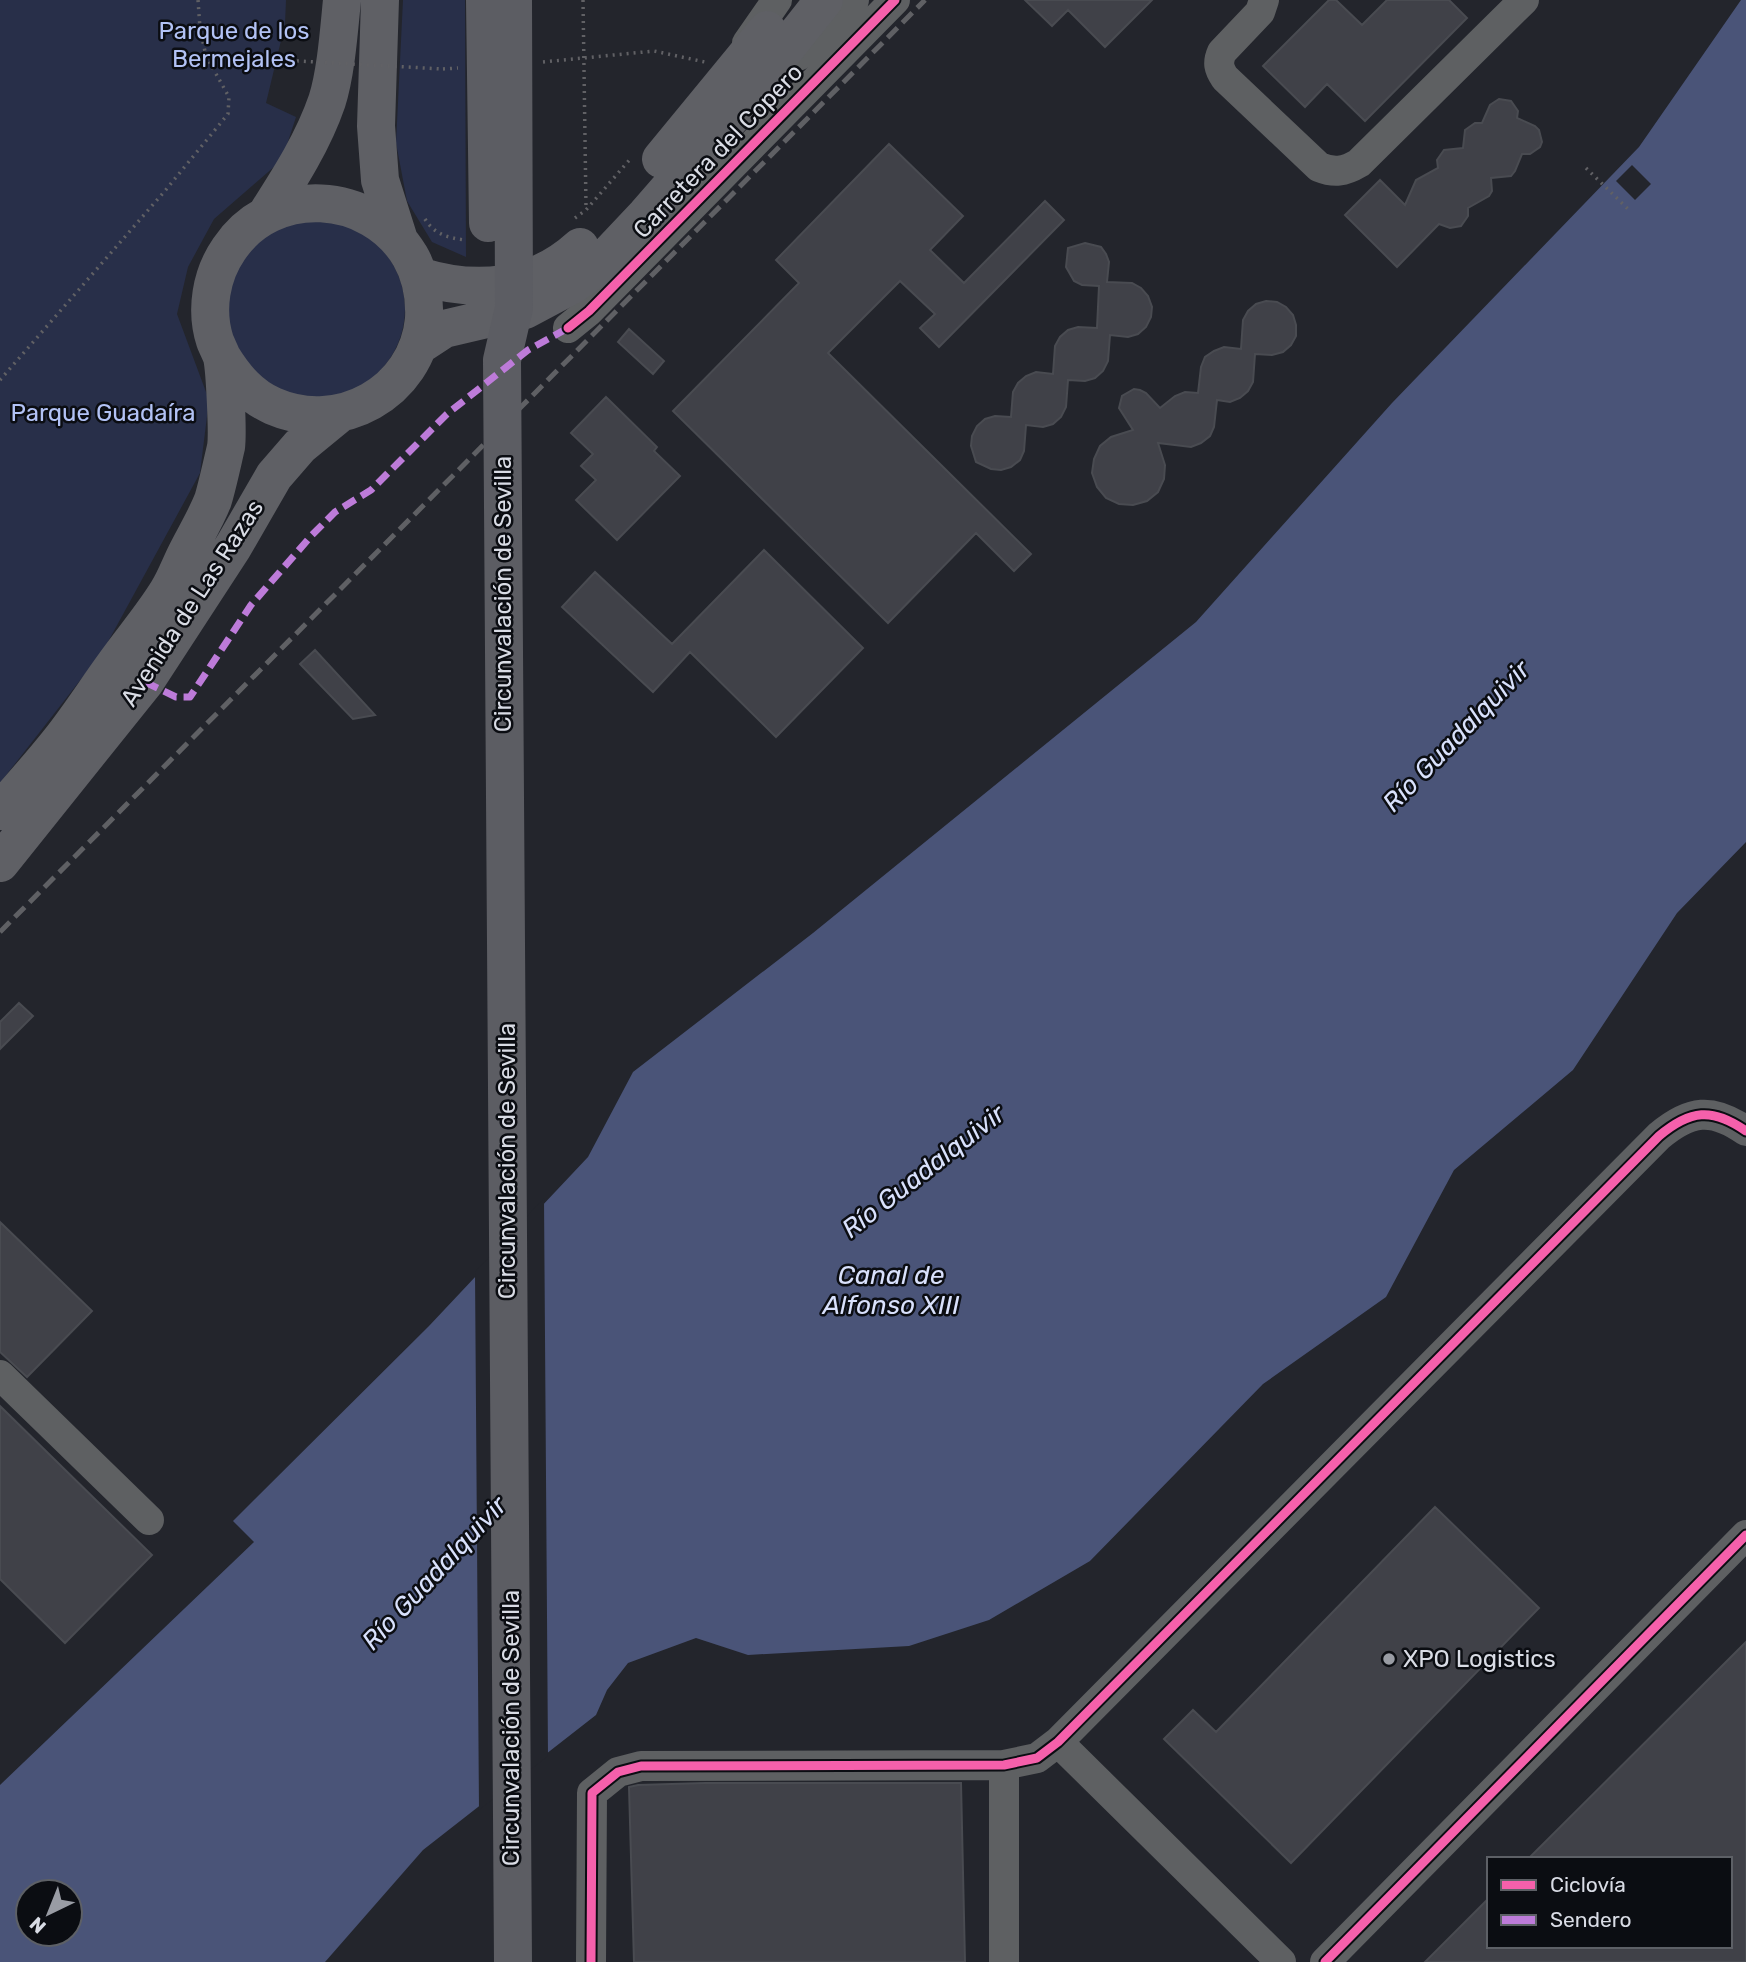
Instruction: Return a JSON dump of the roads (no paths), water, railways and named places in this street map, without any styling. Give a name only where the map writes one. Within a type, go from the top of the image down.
[{"type":"highway","name":"Circunvalación de Sevilla","points":[[485,0],[489,308],[502,360]]},
{"type":"highway","name":"Circunvalación de Sevilla","points":[[513,0],[514,308],[502,360],[513,1962]]},
{"type":"main road","points":[[266,215],[302,159],[328,100],[342,0]]},
{"type":"main road","points":[[380,0],[376,126],[380,180],[412,229],[411,257],[419,276],[424,311],[418,346],[400,377],[388,390],[356,409],[339,414],[304,415],[271,405],[251,393],[234,377],[222,357],[211,326],[211,293],[221,262],[240,235],[266,215],[300,203],[337,204],[412,229]]},
{"type":"main road","points":[[418,346],[444,329],[525,310],[556,295],[596,268],[646,215],[792,0]]},
{"type":"main road","points":[[419,276],[462,287],[514,283],[549,270],[577,250],[612,217],[716,114],[824,0]]},
{"type":"main road","name":"Avenida de Las Razas","points":[[0,811],[60,741],[169,590],[180,568],[212,500],[226,443],[222,357]]},
{"type":"main road","name":"Avenida de Las Razas","points":[[0,863],[145,682],[233,547],[274,476],[300,446],[339,414]]},
{"type":"street","points":[[716,114],[777,0]]},
{"type":"street","points":[[716,114],[804,51],[854,0]]},
{"type":"street","name":"Carretera del Copero","points":[[568,328],[589,311],[895,0]]},
{"type":"street","points":[[1264,0],[1260,12],[1222,52],[1219,69],[1225,78],[1319,167],[1338,172],[1349,170],[1359,163],[1524,0]]},
{"type":"street","points":[[587,1957],[592,1793],[618,1772],[641,1766],[1004,1765],[1037,1758],[1058,1742],[1659,1136],[1678,1120],[1703,1114],[1732,1121],[1746,1131]]},
{"type":"street","points":[[0,1375],[149,1520]]},
{"type":"street","points":[[1325,1962],[1746,1535]]},
{"type":"street","points":[[1058,1742],[1281,1962]]},
{"type":"street","points":[[1004,1765],[1004,1962]]},
{"type":"water","name":"Canal de Alfonso XIII","points":[[1741,0],[1746,0],[1746,842],[1677,913],[1573,1070],[1454,1170],[1386,1297],[1263,1384],[1090,1561],[989,1620],[909,1646],[748,1655],[696,1638],[628,1663],[607,1690],[596,1715],[423,1850],[325,1962],[0,1962],[0,1785],[254,1542],[233,1521],[429,1326],[588,1157],[633,1072],[813,933],[1196,622],[1392,403],[1639,147]]},
{"type":"railway","points":[[0,932],[925,0]]},
{"type":"place","name":"XPO Logistics","points":[[1389,1659]]},
{"type":"park label","name":"Parque de los Bermejales","points":[[234,45]]},
{"type":"park label","name":"Parque Guadaíra","points":[[103,413]]},
{"type":"water label","name":"Río Guadalquivir","points":[[1456,736]]},
{"type":"water label","name":"Río Guadalquivir","points":[[923,1171]]},
{"type":"water label","name":"Río Guadalquivir","points":[[434,1573]]}]
